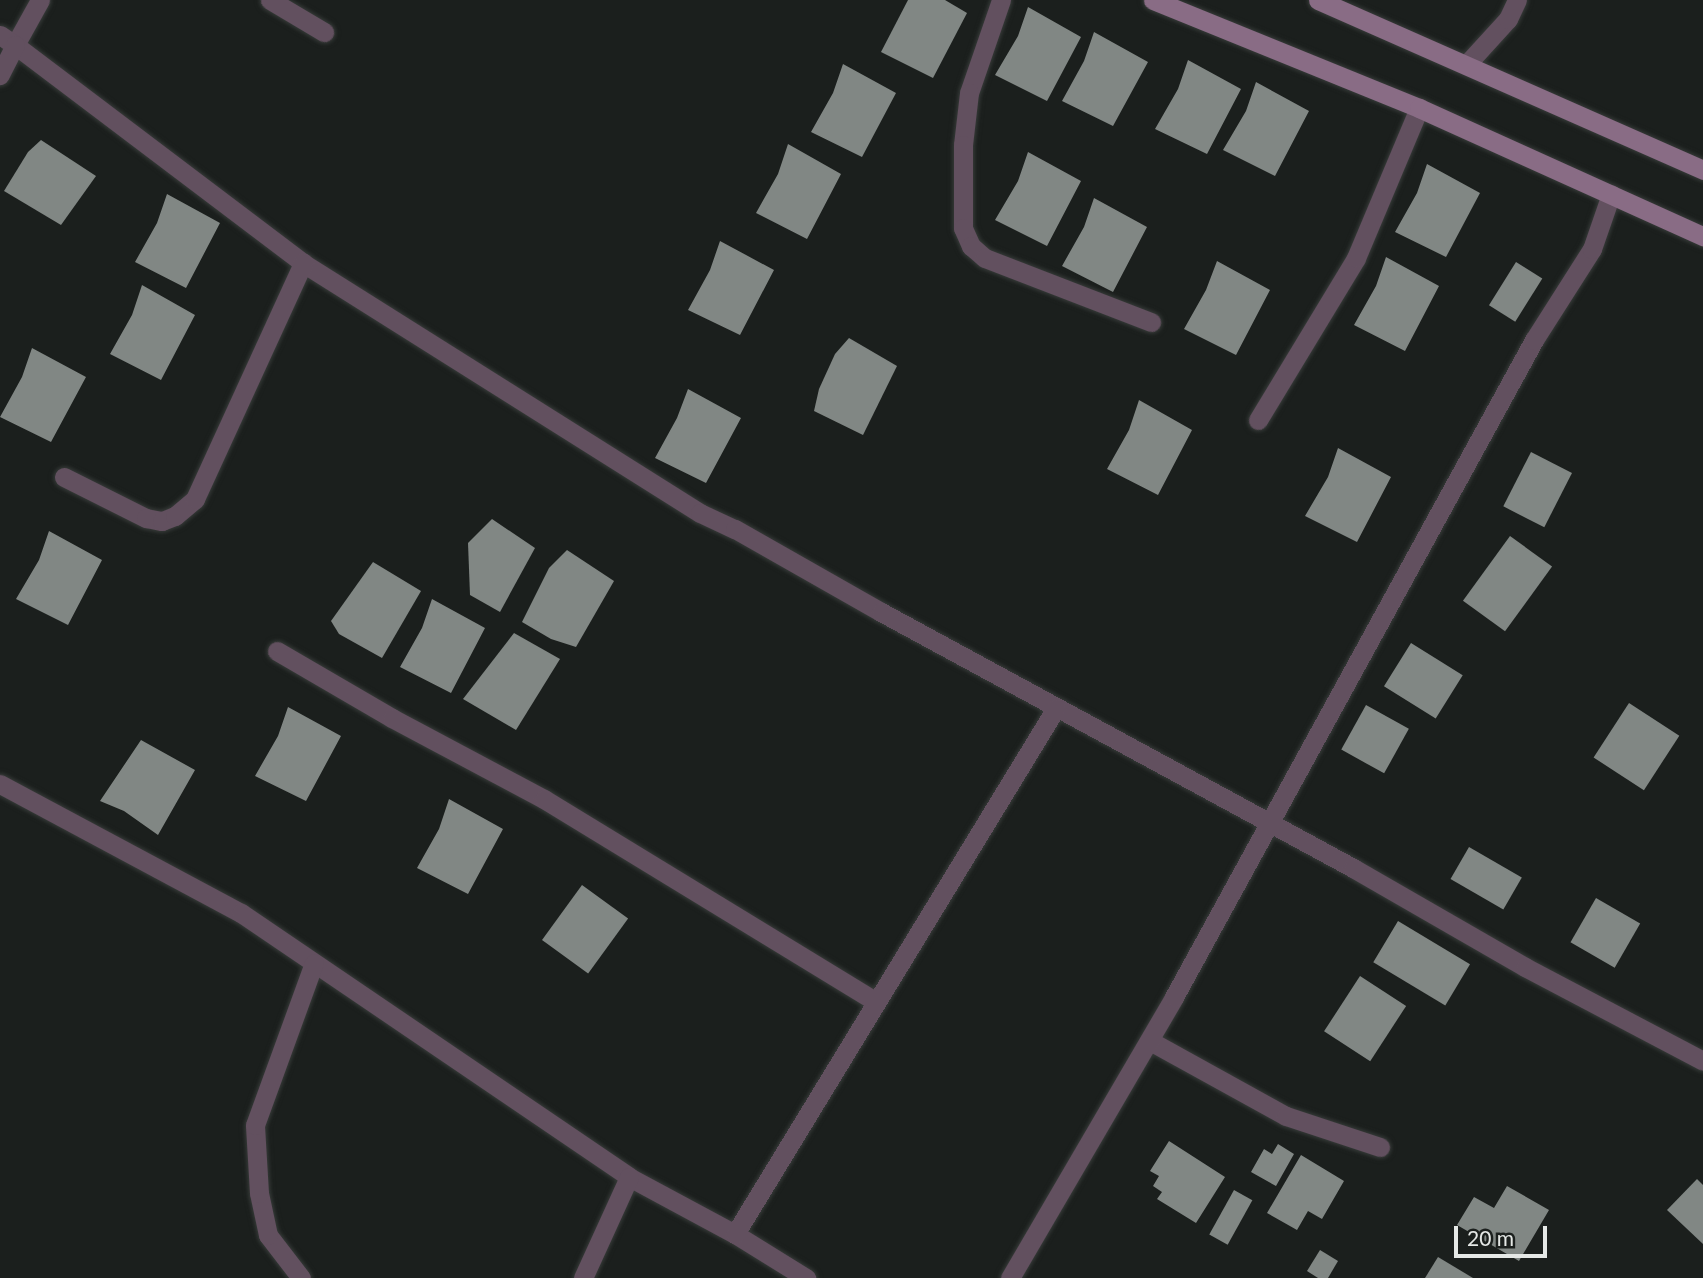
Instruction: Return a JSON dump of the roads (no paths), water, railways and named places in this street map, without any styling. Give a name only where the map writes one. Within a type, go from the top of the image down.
[{"type":"main road","points":[[1153,0],[1419,108],[1703,236]]},
{"type":"main road","points":[[1318,0],[1703,170]]},
{"type":"street","points":[[0,75],[7,40],[40,0]]},
{"type":"street","points":[[270,0],[324,32]]},
{"type":"street","points":[[1001,0],[969,93],[963,145],[963,228],[971,246],[985,258],[1151,322]]},
{"type":"street","points":[[1466,65],[1507,19],[1517,0]]},
{"type":"street","points":[[7,40],[303,263],[700,513],[735,528],[1525,967],[1701,1054]]},
{"type":"street","points":[[1258,419],[1356,258],[1419,108]]},
{"type":"street","points":[[1010,1278],[1150,1041],[1534,340],[1591,249],[1611,194]]},
{"type":"street","points":[[64,477],[146,518],[162,521],[175,516],[195,499],[303,263]]},
{"type":"street","points":[[277,651],[392,718],[544,799],[875,1001]]},
{"type":"street","points":[[735,1234],[1056,708]]},
{"type":"street","points":[[0,784],[241,913],[629,1177],[735,1234],[806,1278]]},
{"type":"street","points":[[300,1278],[268,1236],[259,1193],[255,1125],[314,963]]},
{"type":"street","points":[[1150,1041],[1286,1116],[1380,1147]]},
{"type":"street","points":[[583,1278],[629,1177]]}]
